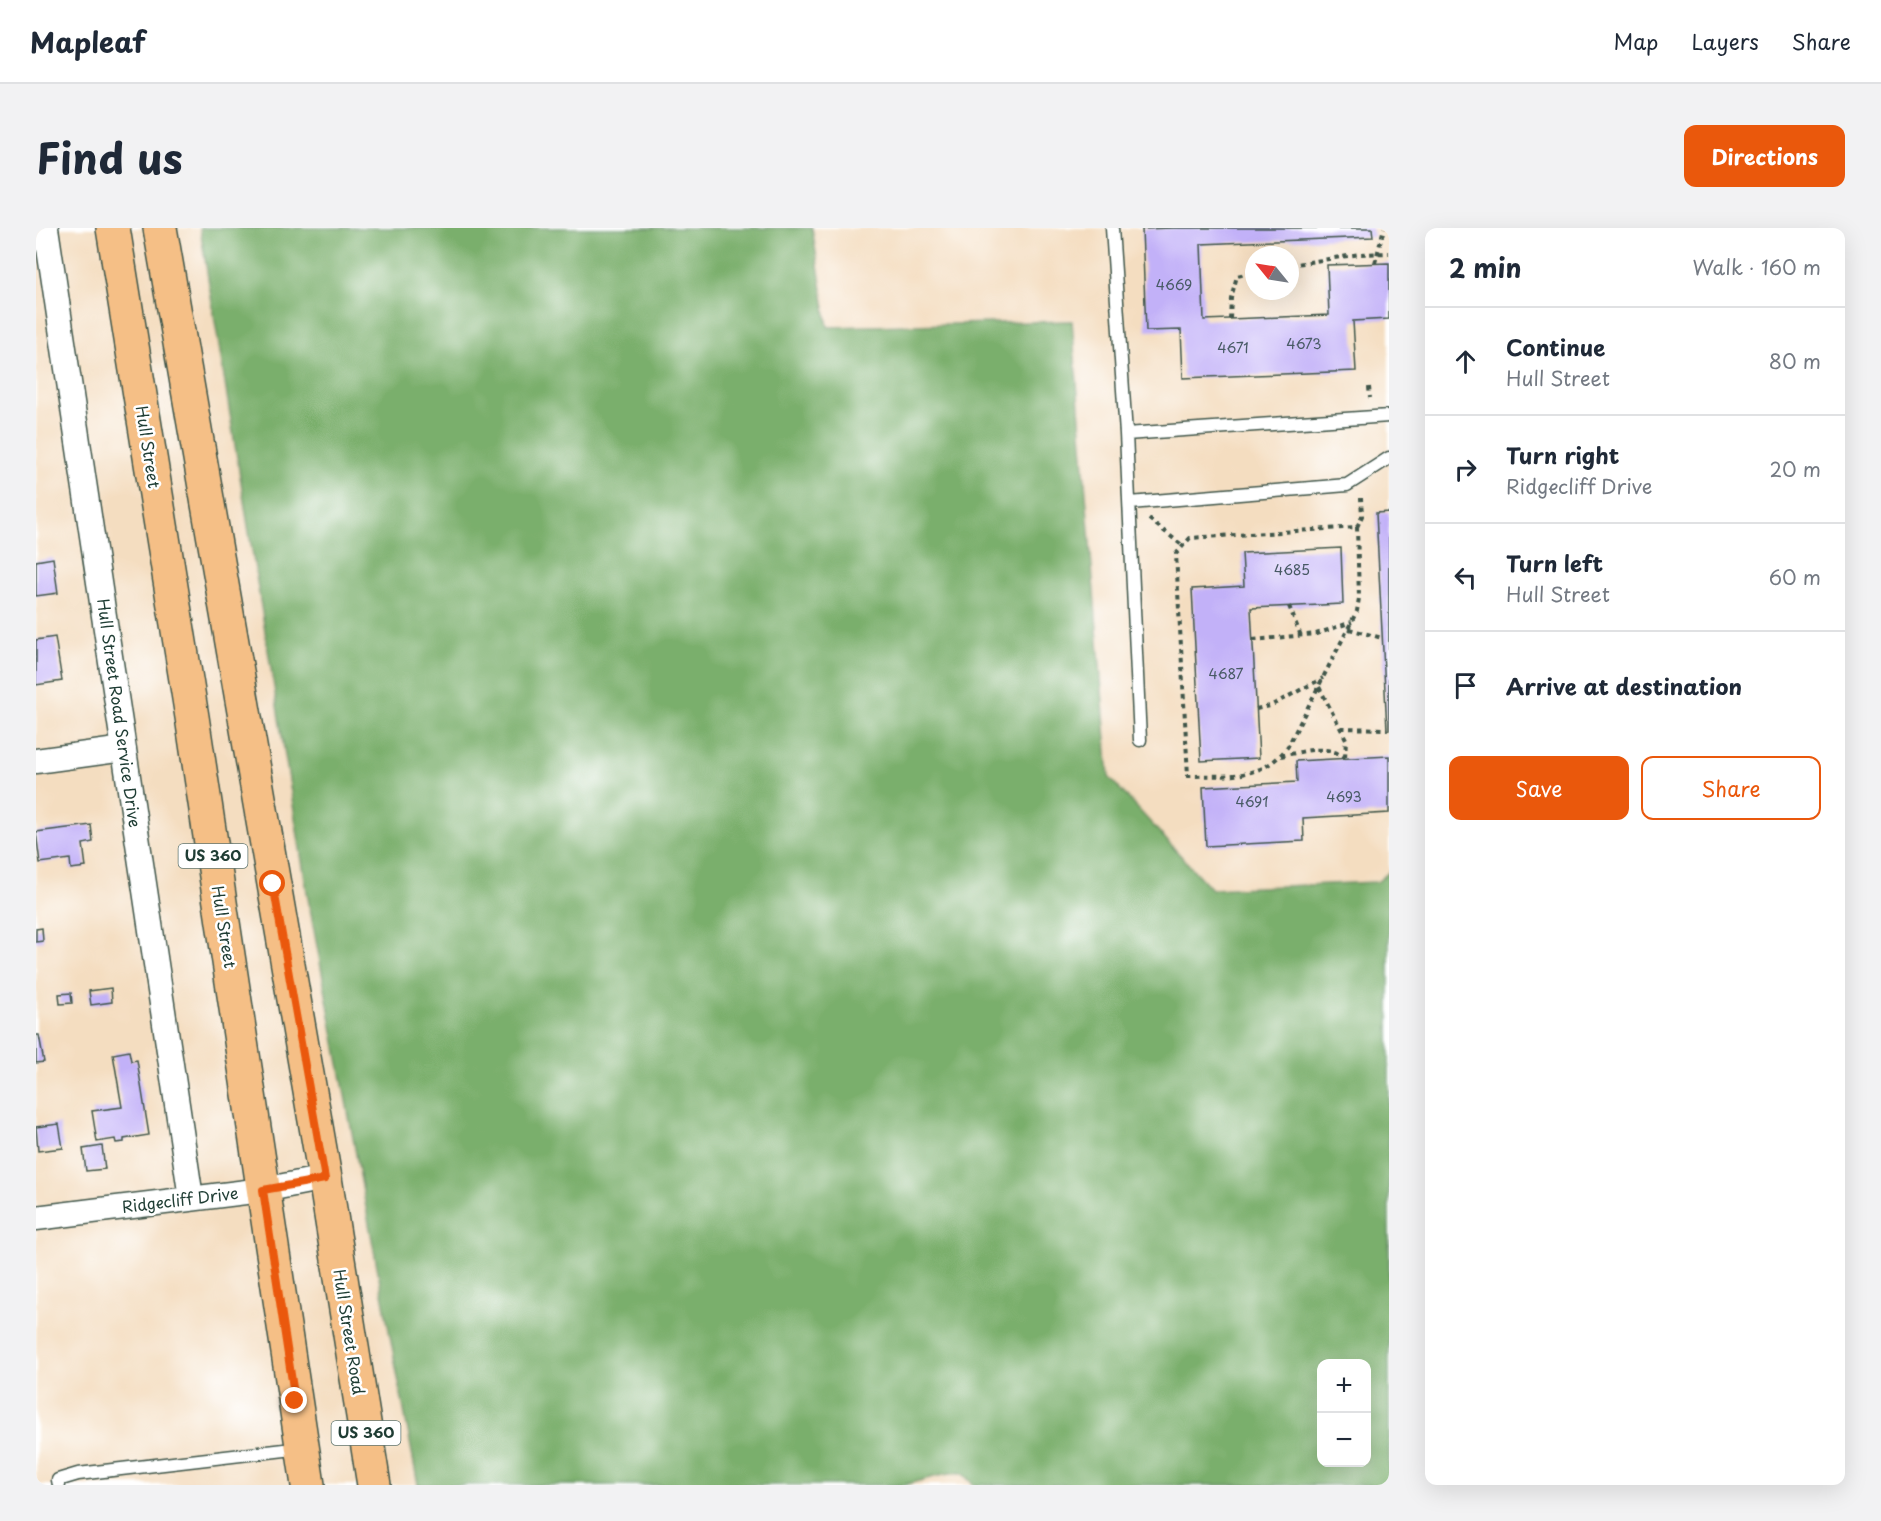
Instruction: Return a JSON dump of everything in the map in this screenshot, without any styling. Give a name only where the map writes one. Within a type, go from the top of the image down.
[{"type":"main road","name":"Hull Street","points":[[113,228],[190,705],[308,1485]]},
{"type":"main road","name":"US 360","points":[[160,228],[325,1179]]},
{"type":"main road","name":"Hull Street Road","points":[[325,1179],[374,1485]]},
{"type":"street","name":"Hull Street Road Service Drive","points":[[46,228],[45,288],[124,749],[191,1198]]},
{"type":"street","points":[[36,761],[124,749]]},
{"type":"street","name":"Ridgecliff Drive","points":[[36,1218],[263,1190],[325,1179]]},
{"type":"lane","points":[[1112,228],[1130,503],[1140,740]]},
{"type":"lane","points":[[1126,434],[1389,416]]},
{"type":"lane","points":[[1130,503],[1347,485],[1389,458]]},
{"type":"lane","points":[[59,1485],[58,1480],[78,1474],[302,1448]]},
{"type":"path","points":[[1375,263],[1384,228]]},
{"type":"path","points":[[1299,264],[1360,254],[1389,253]]},
{"type":"path","points":[[1230,319],[1231,298],[1237,276],[1245,274]]},
{"type":"path","points":[[1281,756],[1352,622],[1359,597],[1357,527],[1362,516],[1360,476]]},
{"type":"path","points":[[1130,503],[1183,546]]},
{"type":"path","points":[[1318,687],[1346,740],[1346,758],[1326,749],[1281,756],[1262,769],[1244,774],[1188,776],[1176,554],[1190,538],[1357,527]]},
{"type":"path","points":[[1289,606],[1301,636]]},
{"type":"path","points":[[1253,640],[1316,634],[1352,622]]},
{"type":"path","points":[[1349,628],[1382,638]]},
{"type":"path","points":[[1256,709],[1270,706],[1323,678]]},
{"type":"path","points":[[1340,728],[1387,729]]},
{"type":"green space","points":[[200,228],[812,228],[828,327],[1072,321],[1109,777],[1211,889],[1377,882],[1389,872],[1389,1485],[974,1485],[963,1474],[955,1474],[903,1485],[418,1485],[308,898]]},
{"type":"building","points":[[1372,228],[1373,237],[1201,244],[1204,320],[1329,315],[1327,265],[1389,263],[1389,319],[1353,321],[1356,371],[1183,378],[1181,330],[1146,331],[1142,229]]},
{"type":"building","points":[[1389,512],[1389,730],[1387,730],[1376,513]]},
{"type":"building","points":[[1341,548],[1343,604],[1251,608],[1259,758],[1201,761],[1192,589],[1244,586],[1242,553]]},
{"type":"building","points":[[53,558],[58,593],[36,596],[36,561]]},
{"type":"building","points":[[55,637],[62,681],[36,685],[36,640]]},
{"type":"building","points":[[1389,756],[1389,813],[1303,818],[1304,841],[1206,846],[1203,787],[1297,782],[1296,761]]},
{"type":"building","points":[[91,825],[93,842],[83,844],[86,867],[71,869],[70,859],[40,863],[36,832]]},
{"type":"building","points":[[42,928],[43,941],[36,942],[36,929]]},
{"type":"building","points":[[111,988],[112,1002],[91,1005],[89,991]]},
{"type":"building","points":[[71,993],[72,1003],[60,1004],[59,994]]},
{"type":"building","points":[[36,1035],[39,1035],[44,1062],[36,1063]]},
{"type":"building","points":[[129,1051],[131,1061],[137,1060],[149,1135],[124,1139],[124,1142],[116,1143],[115,1139],[97,1142],[92,1111],[122,1107],[113,1054]]},
{"type":"building","points":[[59,1124],[63,1148],[38,1151],[36,1127]]},
{"type":"building","points":[[102,1146],[105,1169],[86,1171],[83,1149]]},
{"type":"route","points":[[273,884],[325,1179],[263,1190],[295,1401]]}]
